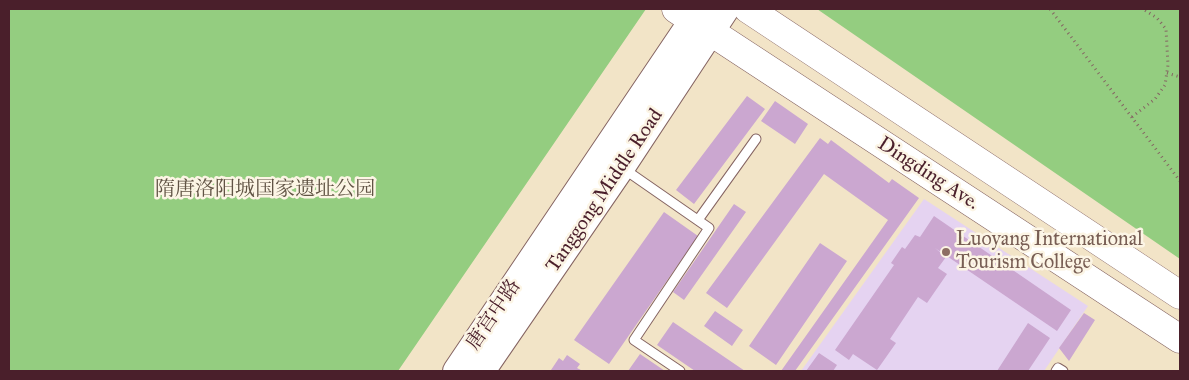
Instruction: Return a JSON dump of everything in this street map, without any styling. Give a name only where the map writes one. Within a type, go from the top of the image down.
[{"type":"main road","name":"Tanggong Middle Road","points":[[482,371],[622,167],[695,17],[726,9]]},
{"type":"main road","name":"Dingding Ave.","points":[[748,9],[1180,295]]},
{"type":"main road","name":"Dingding Ave.","points":[[695,17],[1180,339]]},
{"type":"main road","name":"唐宫中路","points":[[456,371],[695,17]]},
{"type":"lane","points":[[698,220],[756,139]]},
{"type":"lane","points":[[622,167],[709,228],[634,340],[680,371]]},
{"type":"lane","points":[[1056,371],[1058,368],[1063,371]]},
{"type":"path","points":[[1050,9],[1180,181]]},
{"type":"path","points":[[1132,117],[1156,100],[1165,86],[1167,73],[1166,29],[1157,18],[1144,9]]},
{"type":"path","points":[[1167,73],[1180,77]]},
{"type":"shaded area","name":"Luoyang International Tourism College","points":[[924,199],[1088,306],[1044,371],[801,371]]},
{"type":"green space","name":"隋唐洛阳城国家遗址公园","points":[[9,9],[646,9],[398,371],[9,371]]},
{"type":"green space","points":[[817,9],[1180,9],[1180,259]]},
{"type":"building","points":[[747,96],[765,109],[694,204],[676,190]]},
{"type":"building","points":[[775,101],[808,124],[795,144],[761,121]]},
{"type":"building","points":[[820,138],[828,144],[831,140],[889,183],[892,179],[919,198],[795,371],[781,371],[888,220],[824,174],[727,308],[706,293]]},
{"type":"building","points":[[734,204],[746,212],[684,300],[673,292]]},
{"type":"building","points":[[664,212],[698,236],[609,364],[574,340]]},
{"type":"building","points":[[934,216],[1071,310],[1057,331],[935,248],[946,257],[938,268],[947,274],[927,303],[918,297],[890,339],[896,343],[877,370],[853,354],[849,360],[835,350],[894,265],[891,263],[902,247],[905,249],[915,235],[920,237]]},
{"type":"building","points":[[820,243],[847,261],[776,365],[749,346]]},
{"type":"building","points":[[715,311],[743,330],[732,346],[704,326]]},
{"type":"building","points":[[1084,313],[1095,320],[1069,361],[1059,348]]},
{"type":"building","points":[[673,322],[745,371],[695,371],[657,345]]},
{"type":"building","points":[[1028,323],[1050,338],[1028,371],[997,371]]},
{"type":"building","points":[[819,353],[837,365],[833,371],[806,371]]},
{"type":"building","points":[[640,354],[665,371],[628,371]]},
{"type":"building","points":[[567,355],[580,364],[577,368],[583,371],[551,370],[559,358],[563,361]]},
{"type":"place","name":"Luoyang International Tourism College","points":[[946,252]]}]
